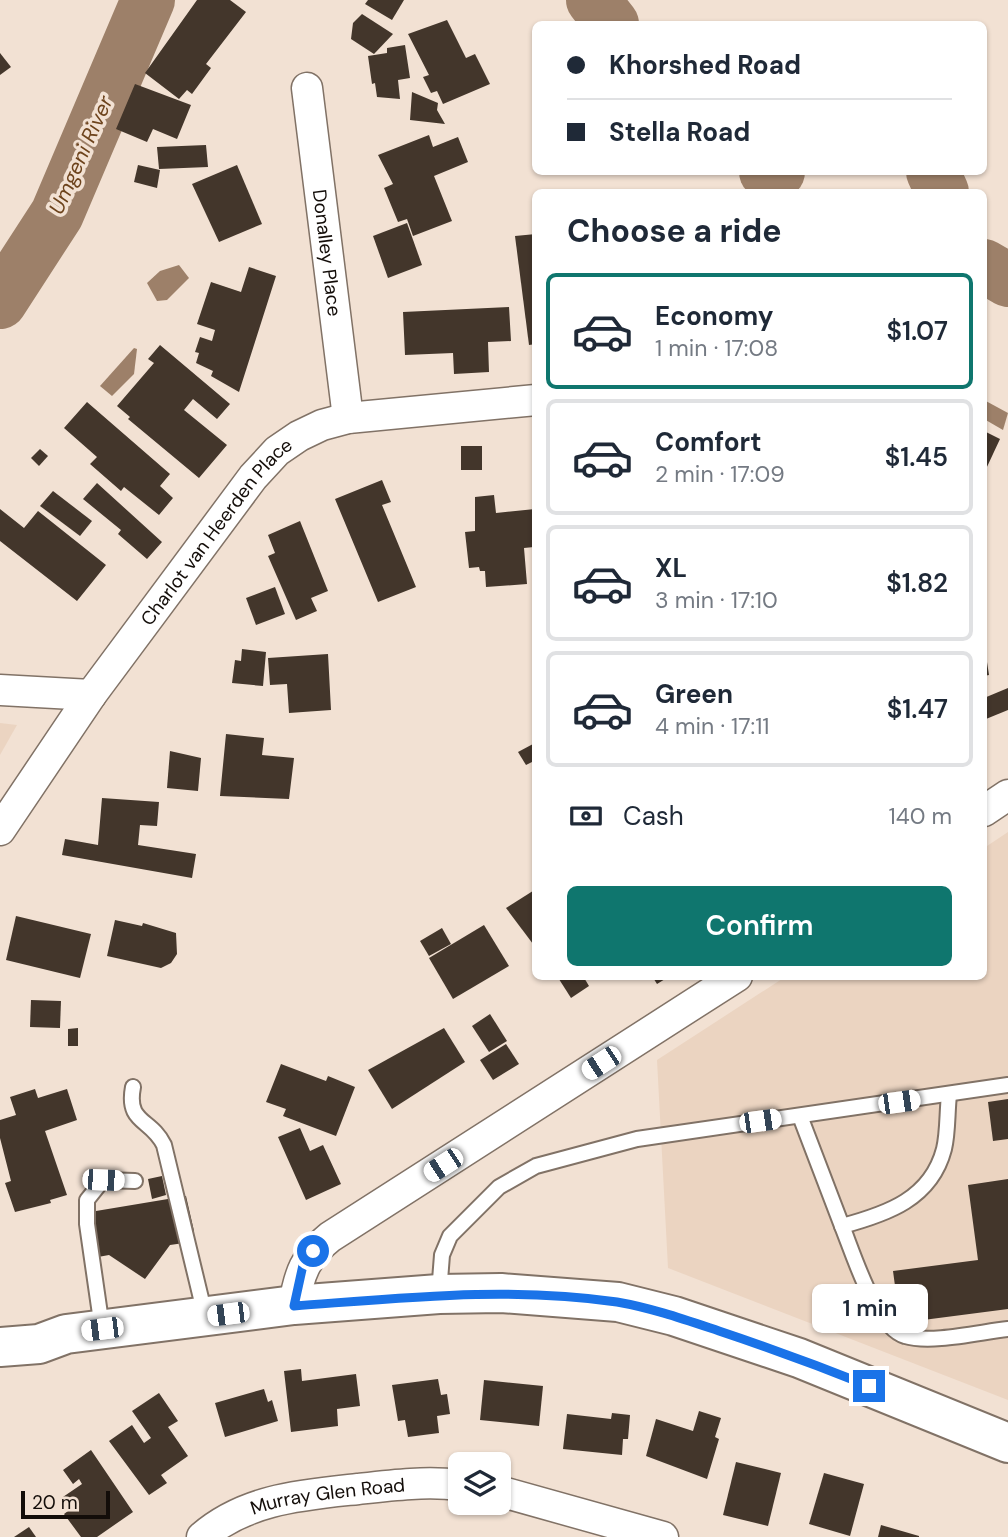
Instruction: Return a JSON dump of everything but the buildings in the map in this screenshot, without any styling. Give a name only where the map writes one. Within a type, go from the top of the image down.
[{"type":"main road","points":[[0,1347],[294,1306],[439,1294],[501,1293],[565,1297],[618,1303],[674,1316],[799,1358],[1008,1443]]},
{"type":"main road","points":[[0,1325],[39,1324],[69,1336]]},
{"type":"main road","points":[[0,1363],[69,1336]]},
{"type":"street","name":"Donalley Place","points":[[307,88],[348,418]]},
{"type":"street","name":"Charlot van Heerden Place","points":[[0,830],[91,695],[200,545],[277,451],[322,425],[348,418],[532,400]]},
{"type":"street","points":[[0,690],[91,695]]},
{"type":"street","points":[[987,809],[1008,795]]},
{"type":"street","points":[[294,1306],[303,1265],[313,1251],[330,1237],[731,980]]},
{"type":"street","name":"Murray Glen Road","points":[[202,1537],[245,1510],[297,1496],[410,1484],[448,1485]]},
{"type":"street","points":[[511,1494],[663,1537]]},
{"type":"lane","points":[[439,1294],[442,1255],[450,1236],[499,1187],[536,1166],[637,1139],[1008,1085]]},
{"type":"lane","points":[[133,1087],[130,1101],[134,1114],[160,1135],[164,1145],[205,1317]]},
{"type":"lane","points":[[842,1226],[907,1204],[930,1181],[944,1149],[949,1095]]},
{"type":"lane","points":[[800,1116],[842,1226],[880,1314],[891,1328],[905,1336],[930,1337],[1008,1329]]},
{"type":"lane","points":[[69,1336],[86,1224],[86,1200],[103,1180],[135,1181]]},
{"type":"shaded area","points":[[179,265],[189,278],[167,300],[157,301],[147,283],[160,271]]},
{"type":"shaded area","points":[[134,348],[137,349],[134,374],[112,396],[100,386]]},
{"type":"shaded area","points":[[987,402],[1008,413],[1003,430],[987,421]]},
{"type":"shaded area","points":[[0,723],[17,725],[0,755]]},
{"type":"shaded area","points":[[1008,832],[1008,1400],[668,1268],[657,1060],[780,980],[987,980],[987,846]]},
{"type":"waterway","name":"Umgeni River","points":[[0,302],[57,214],[148,0]]},
{"type":"waterway","name":"Umgeni River","points":[[593,0],[610,21]]},
{"type":"waterway","name":"Umgeni River","points":[[934,175],[941,189]]},
{"type":"waterway","name":"Umgeni River","points":[[987,268],[1008,280]]},
{"type":"route","points":[[313,1251],[303,1265],[294,1306],[439,1294],[501,1293],[618,1303],[674,1316],[774,1349],[869,1386]]}]
